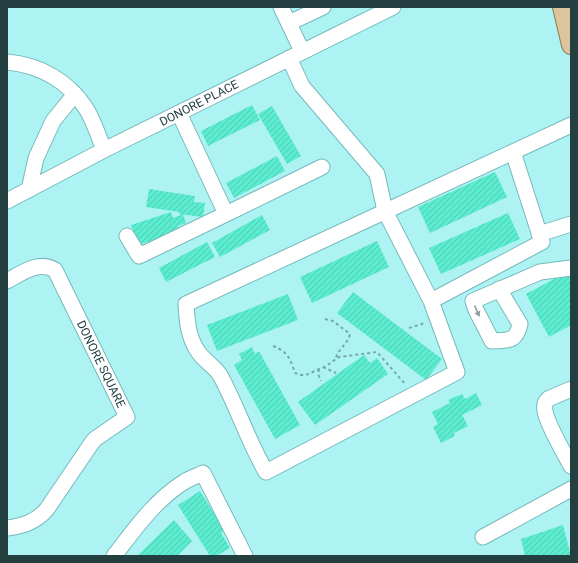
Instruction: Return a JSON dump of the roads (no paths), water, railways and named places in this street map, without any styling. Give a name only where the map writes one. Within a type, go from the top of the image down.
[{"type":"main road","points":[[562,7],[571,45]]},
{"type":"street","points":[[281,7],[289,23],[302,86],[377,174],[385,211],[431,301],[457,372],[266,472],[256,454],[219,374],[199,353],[188,331],[186,304],[385,211],[571,125]]},
{"type":"street","points":[[289,23],[323,7]]},
{"type":"street","name":"DONORE PLACE","points":[[7,201],[104,150],[393,7]]},
{"type":"street","points":[[7,62],[21,63],[48,74],[66,85],[86,109],[104,150]]},
{"type":"street","points":[[29,190],[36,158],[52,121],[75,94]]},
{"type":"street","points":[[179,113],[226,214]]},
{"type":"street","points":[[431,301],[542,242],[513,152]]},
{"type":"street","points":[[127,236],[139,256],[322,167]]},
{"type":"street","points":[[540,234],[571,224]]},
{"type":"street","name":"DONORE SQUARE","points":[[7,281],[38,266],[50,267],[55,270],[127,417],[95,439],[42,515],[26,524],[7,528]]},
{"type":"street","points":[[499,289],[540,272],[571,268]]},
{"type":"street","points":[[571,389],[548,399],[545,407],[546,417],[571,466]]},
{"type":"street","points":[[114,556],[136,527],[166,495],[184,482],[203,473],[245,556]]},
{"type":"street","points":[[483,537],[571,489]]}]
